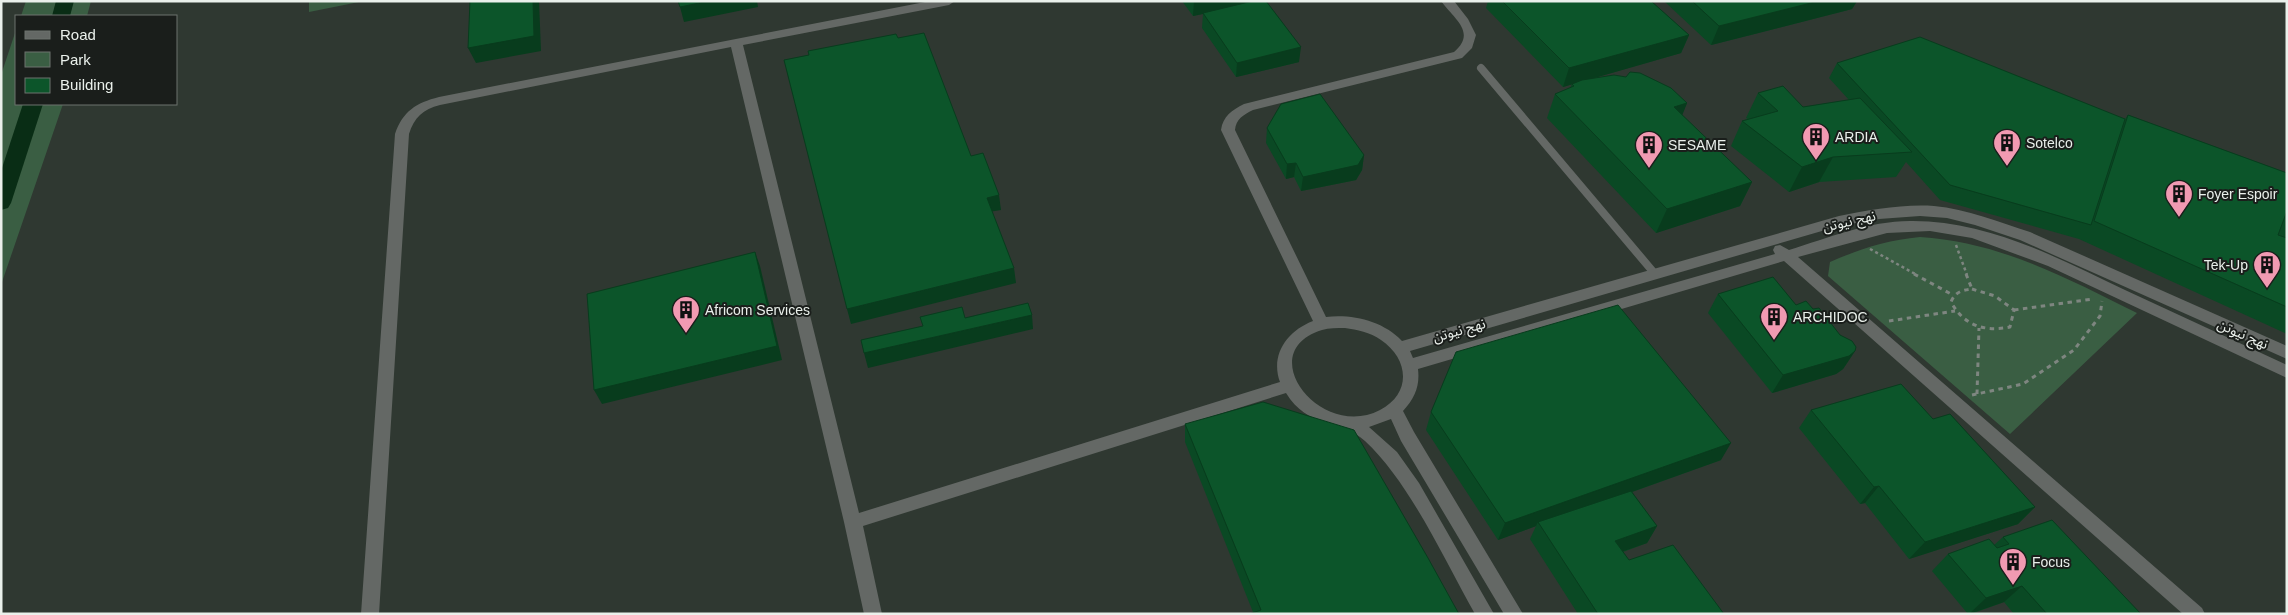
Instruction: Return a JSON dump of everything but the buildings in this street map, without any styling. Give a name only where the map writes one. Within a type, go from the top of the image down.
[{"type":"street","points":[[370,614],[401,144],[405,121],[410,114],[439,101],[950,1]]},
{"type":"street","points":[[1322,324],[1228,130],[1228,122],[1238,112],[1249,107],[1458,55],[1468,48],[1472,38],[1468,26],[1447,1]]},
{"type":"street","points":[[736,43],[853,522],[873,614]]},
{"type":"street","points":[[1929,212],[1944,227]]},
{"type":"street","name":"نهج نيوتن","points":[[1399,348],[1839,221],[1876,214],[1929,212],[1945,213],[1984,222],[2033,240],[2287,353]]},
{"type":"street","name":"نهج نيوتن","points":[[1409,365],[1850,237],[1887,228],[1944,227],[1983,236],[2053,262],[2287,372]]},
{"type":"street","points":[[1770,241],[2196,614]]},
{"type":"street","points":[[1346,322],[1370,327],[1390,338],[1399,348],[1405,355],[1412,374],[1408,394],[1395,410],[1374,420],[1349,422],[1324,416],[1302,404],[1288,386],[1283,366],[1288,348],[1302,333],[1322,324],[1346,322]]},
{"type":"street","points":[[853,522],[1288,386]]},
{"type":"street","points":[[1395,410],[1407,436],[1514,614]]},
{"type":"street","points":[[1349,422],[1369,435],[1391,457],[1413,488],[1485,614]]},
{"type":"lane","points":[[1481,68],[1655,274]]},
{"type":"path","points":[[1944,227],[1972,289]]},
{"type":"path","points":[[1850,237],[1953,295]]},
{"type":"path","points":[[1950,399],[2024,384],[2074,350],[2100,316],[2102,298],[2014,310],[2004,301],[1989,293],[1972,289],[1958,291],[1953,295],[1951,302],[1955,311],[1965,321],[1979,328],[1996,331],[2010,327],[2014,310]]},
{"type":"path","points":[[1866,325],[1955,311]]},
{"type":"path","points":[[1977,394],[1979,328]]},
{"type":"green space","points":[[26,1],[91,1],[87,15],[21,15]]},
{"type":"green space","points":[[309,1],[364,1],[309,12]]},
{"type":"green space","points":[[15,33],[15,105],[63,105],[1,285],[1,75]]},
{"type":"green space","points":[[1920,237],[1949,240],[2005,254],[2059,275],[2137,313],[2010,434],[1828,276],[1830,262],[1874,246],[1896,240]]},
{"type":"waterway","points":[[61,15],[65,1]]},
{"type":"waterway","points":[[1,203],[33,105]]},
{"type":"place","name":"ARDIA","points":[[1816,161]]},
{"type":"place","name":"Sotelco","points":[[2007,167]]},
{"type":"place","name":"SESAME","points":[[1649,169]]},
{"type":"place","name":"Foyer Espoir","points":[[2179,218]]},
{"type":"place","name":"Tek-Up","points":[[2267,289]]},
{"type":"place","name":"Africom Services","points":[[686,334]]},
{"type":"place","name":"ARCHIDOC","points":[[1774,341]]},
{"type":"place","name":"Focus","points":[[2013,586]]}]
